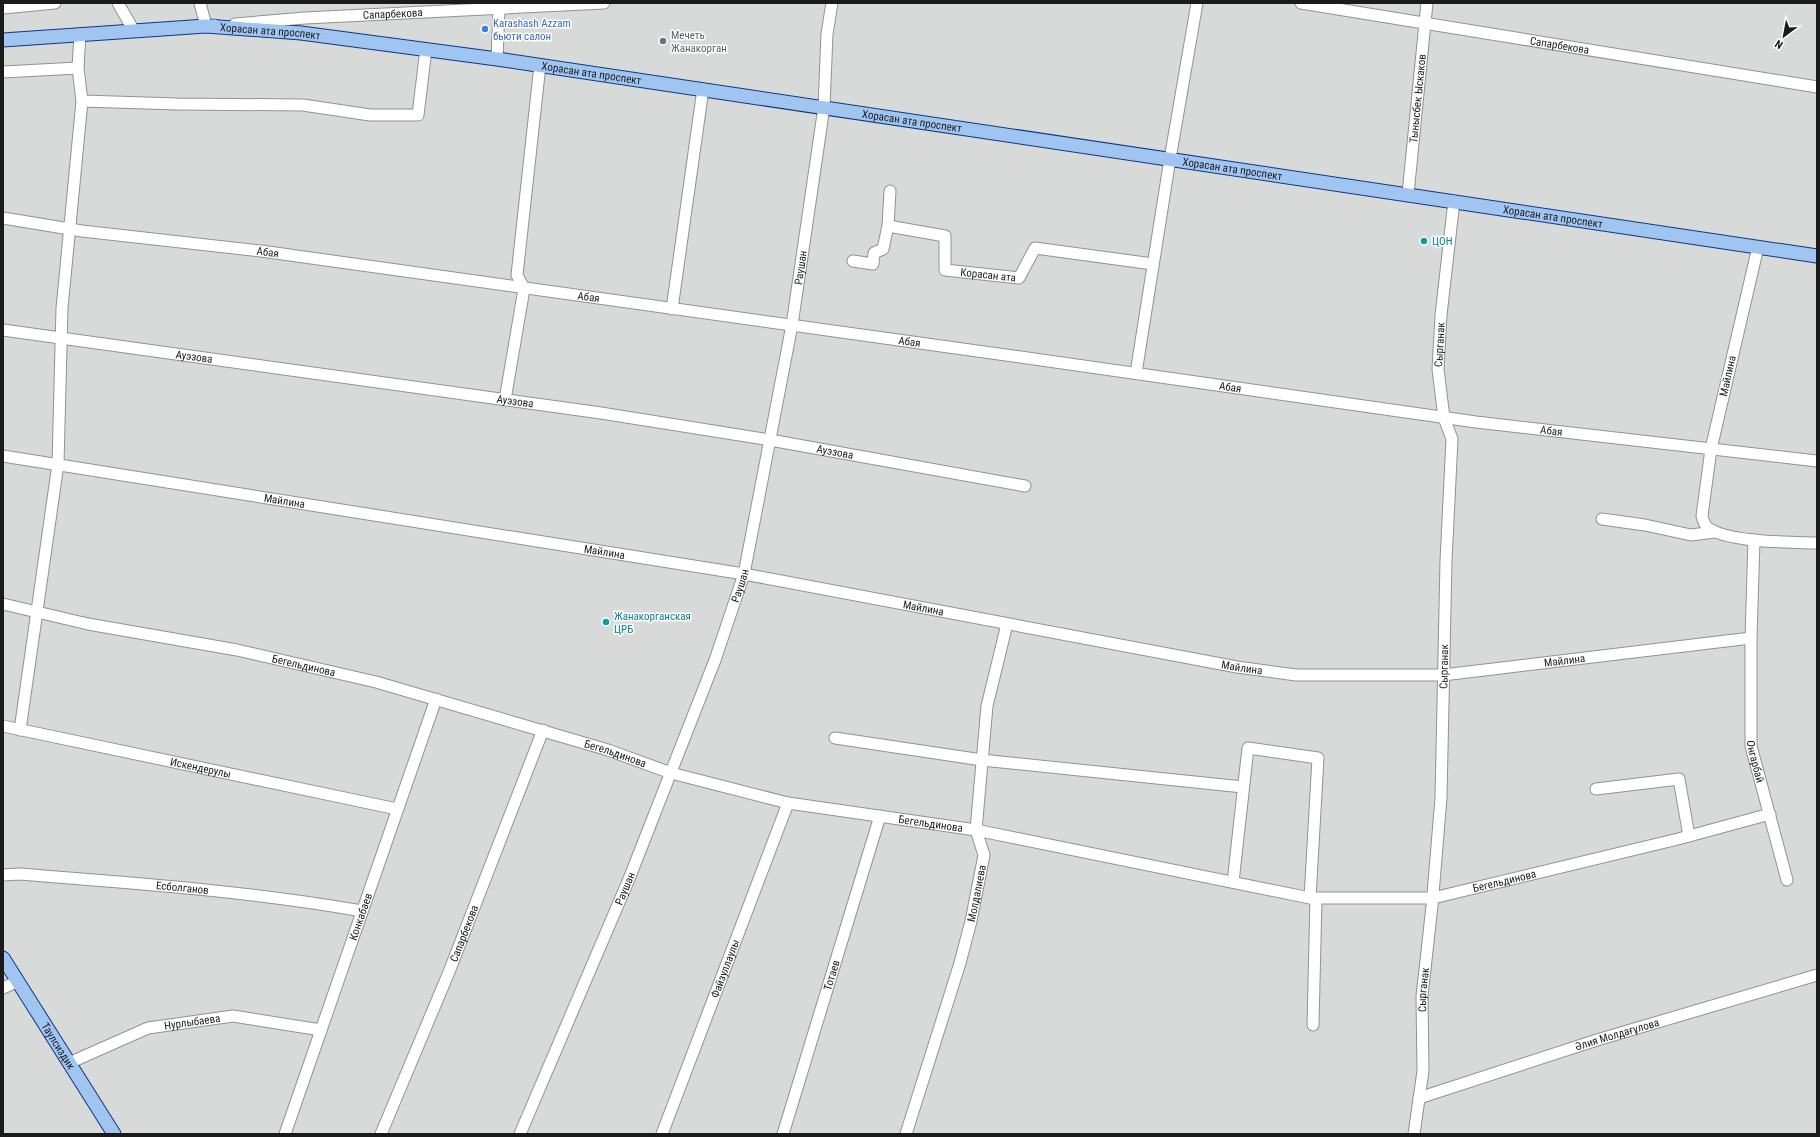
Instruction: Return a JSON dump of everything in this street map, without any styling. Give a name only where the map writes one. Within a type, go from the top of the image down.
[{"type":"main road","name":"Хорасан ата проспект","points":[[3,40],[206,26],[301,33],[540,65],[1817,256]]},
{"type":"main road","name":"Таулсиздик","points":[[3,958],[114,1134]]},
{"type":"street","points":[[3,8],[56,3]]},
{"type":"street","points":[[118,3],[134,31]]},
{"type":"street","points":[[200,3],[206,26]]},
{"type":"street","name":"Сапарбекова","points":[[206,26],[305,18],[604,3]]},
{"type":"street","name":"Раушан","points":[[520,1134],[629,879],[671,774],[715,660],[744,574],[792,326],[824,107],[827,34],[832,3]]},
{"type":"street","points":[[1136,373],[1170,159],[1197,3]]},
{"type":"street","name":"Сапарбекова","points":[[1301,3],[1817,87]]},
{"type":"street","name":"Тынысбек Ыскаков","points":[[1408,194],[1427,3]]},
{"type":"street","points":[[497,59],[499,9]]},
{"type":"street","points":[[20,730],[58,464],[62,308],[82,101],[78,68],[80,34]]},
{"type":"street","points":[[82,101],[177,104],[303,105],[370,115],[418,115],[426,49]]},
{"type":"street","points":[[504,400],[524,289],[517,276],[540,65]]},
{"type":"street","points":[[3,72],[78,68]]},
{"type":"street","points":[[672,309],[703,89]]},
{"type":"street","points":[[853,261],[873,264],[874,253],[883,249],[888,226],[890,191]]},
{"type":"street","name":"Сырганак","points":[[1414,1134],[1423,1071],[1422,996],[1433,898],[1441,798],[1446,561],[1452,439],[1444,418],[1438,369],[1441,315],[1454,201]]},
{"type":"street","name":"Абая","points":[[3,218],[70,229],[261,251],[524,289],[1136,373],[1444,418],[1817,461]]},
{"type":"street","name":"Корасан ата","points":[[888,226],[945,236],[944,270],[1019,278],[1035,248],[1153,264]]},
{"type":"street","name":"Майлина","points":[[1715,532],[1706,526],[1702,516],[1711,449],[1758,247]]},
{"type":"street","name":"Ауэзова","points":[[3,330],[504,400],[770,440],[1025,486]]},
{"type":"street","name":"Майлина","points":[[3,456],[744,574],[1237,667],[1296,675],[1443,675],[1751,638]]},
{"type":"street","points":[[1602,519],[1645,525],[1691,535],[1715,532],[1754,540],[1817,543]]},
{"type":"street","points":[[1751,638],[1754,540]]},
{"type":"street","name":"Бегельдинова","points":[[3,604],[88,624],[237,650],[376,682],[608,750],[671,774],[788,802],[976,830],[1313,898],[1433,898],[1689,836],[1770,814]]},
{"type":"street","name":"Молдалиева","points":[[906,1134],[960,963],[971,921],[984,855],[976,830],[987,706],[1007,624]]},
{"type":"street","name":"Онгарбай","points":[[1751,638],[1751,746],[1787,880]]},
{"type":"street","name":"Конкабаев","points":[[285,1134],[436,699]]},
{"type":"street","name":"Искендерулы","points":[[3,726],[397,810]]},
{"type":"street","name":"Сапарбекова","points":[[381,1134],[449,972],[543,730]]},
{"type":"street","points":[[835,738],[982,760],[1244,787]]},
{"type":"street","points":[[1232,882],[1248,748],[1318,758],[1313,898],[1313,1025]]},
{"type":"street","points":[[1596,789],[1680,779],[1689,836]]},
{"type":"street","name":"Файзуллаулы","points":[[662,1134],[788,802]]},
{"type":"street","name":"Тотаев","points":[[783,1134],[880,816]]},
{"type":"street","name":"Есболганов","points":[[3,875],[19,874],[168,886],[295,899],[362,911]]},
{"type":"street","name":"Әлия Молдағұлова","points":[[1419,1098],[1597,1040],[1817,975]]},
{"type":"street","points":[[3,988],[18,981]]},
{"type":"street","name":"Нурлыбаева","points":[[69,1063],[148,1028],[233,1016],[321,1030]]},
{"type":"shaded area","points":[[3,3],[1817,3],[1817,1134],[3,1134]]},
{"type":"place","name":"Karashash Azzam бьюти салон","points":[[485,29]]},
{"type":"place","name":"Мечеть Жанакорган","points":[[663,41]]},
{"type":"place","name":"ЦОН","points":[[1424,241]]},
{"type":"place","name":"Жанакорганская ЦРБ","points":[[606,622]]}]
